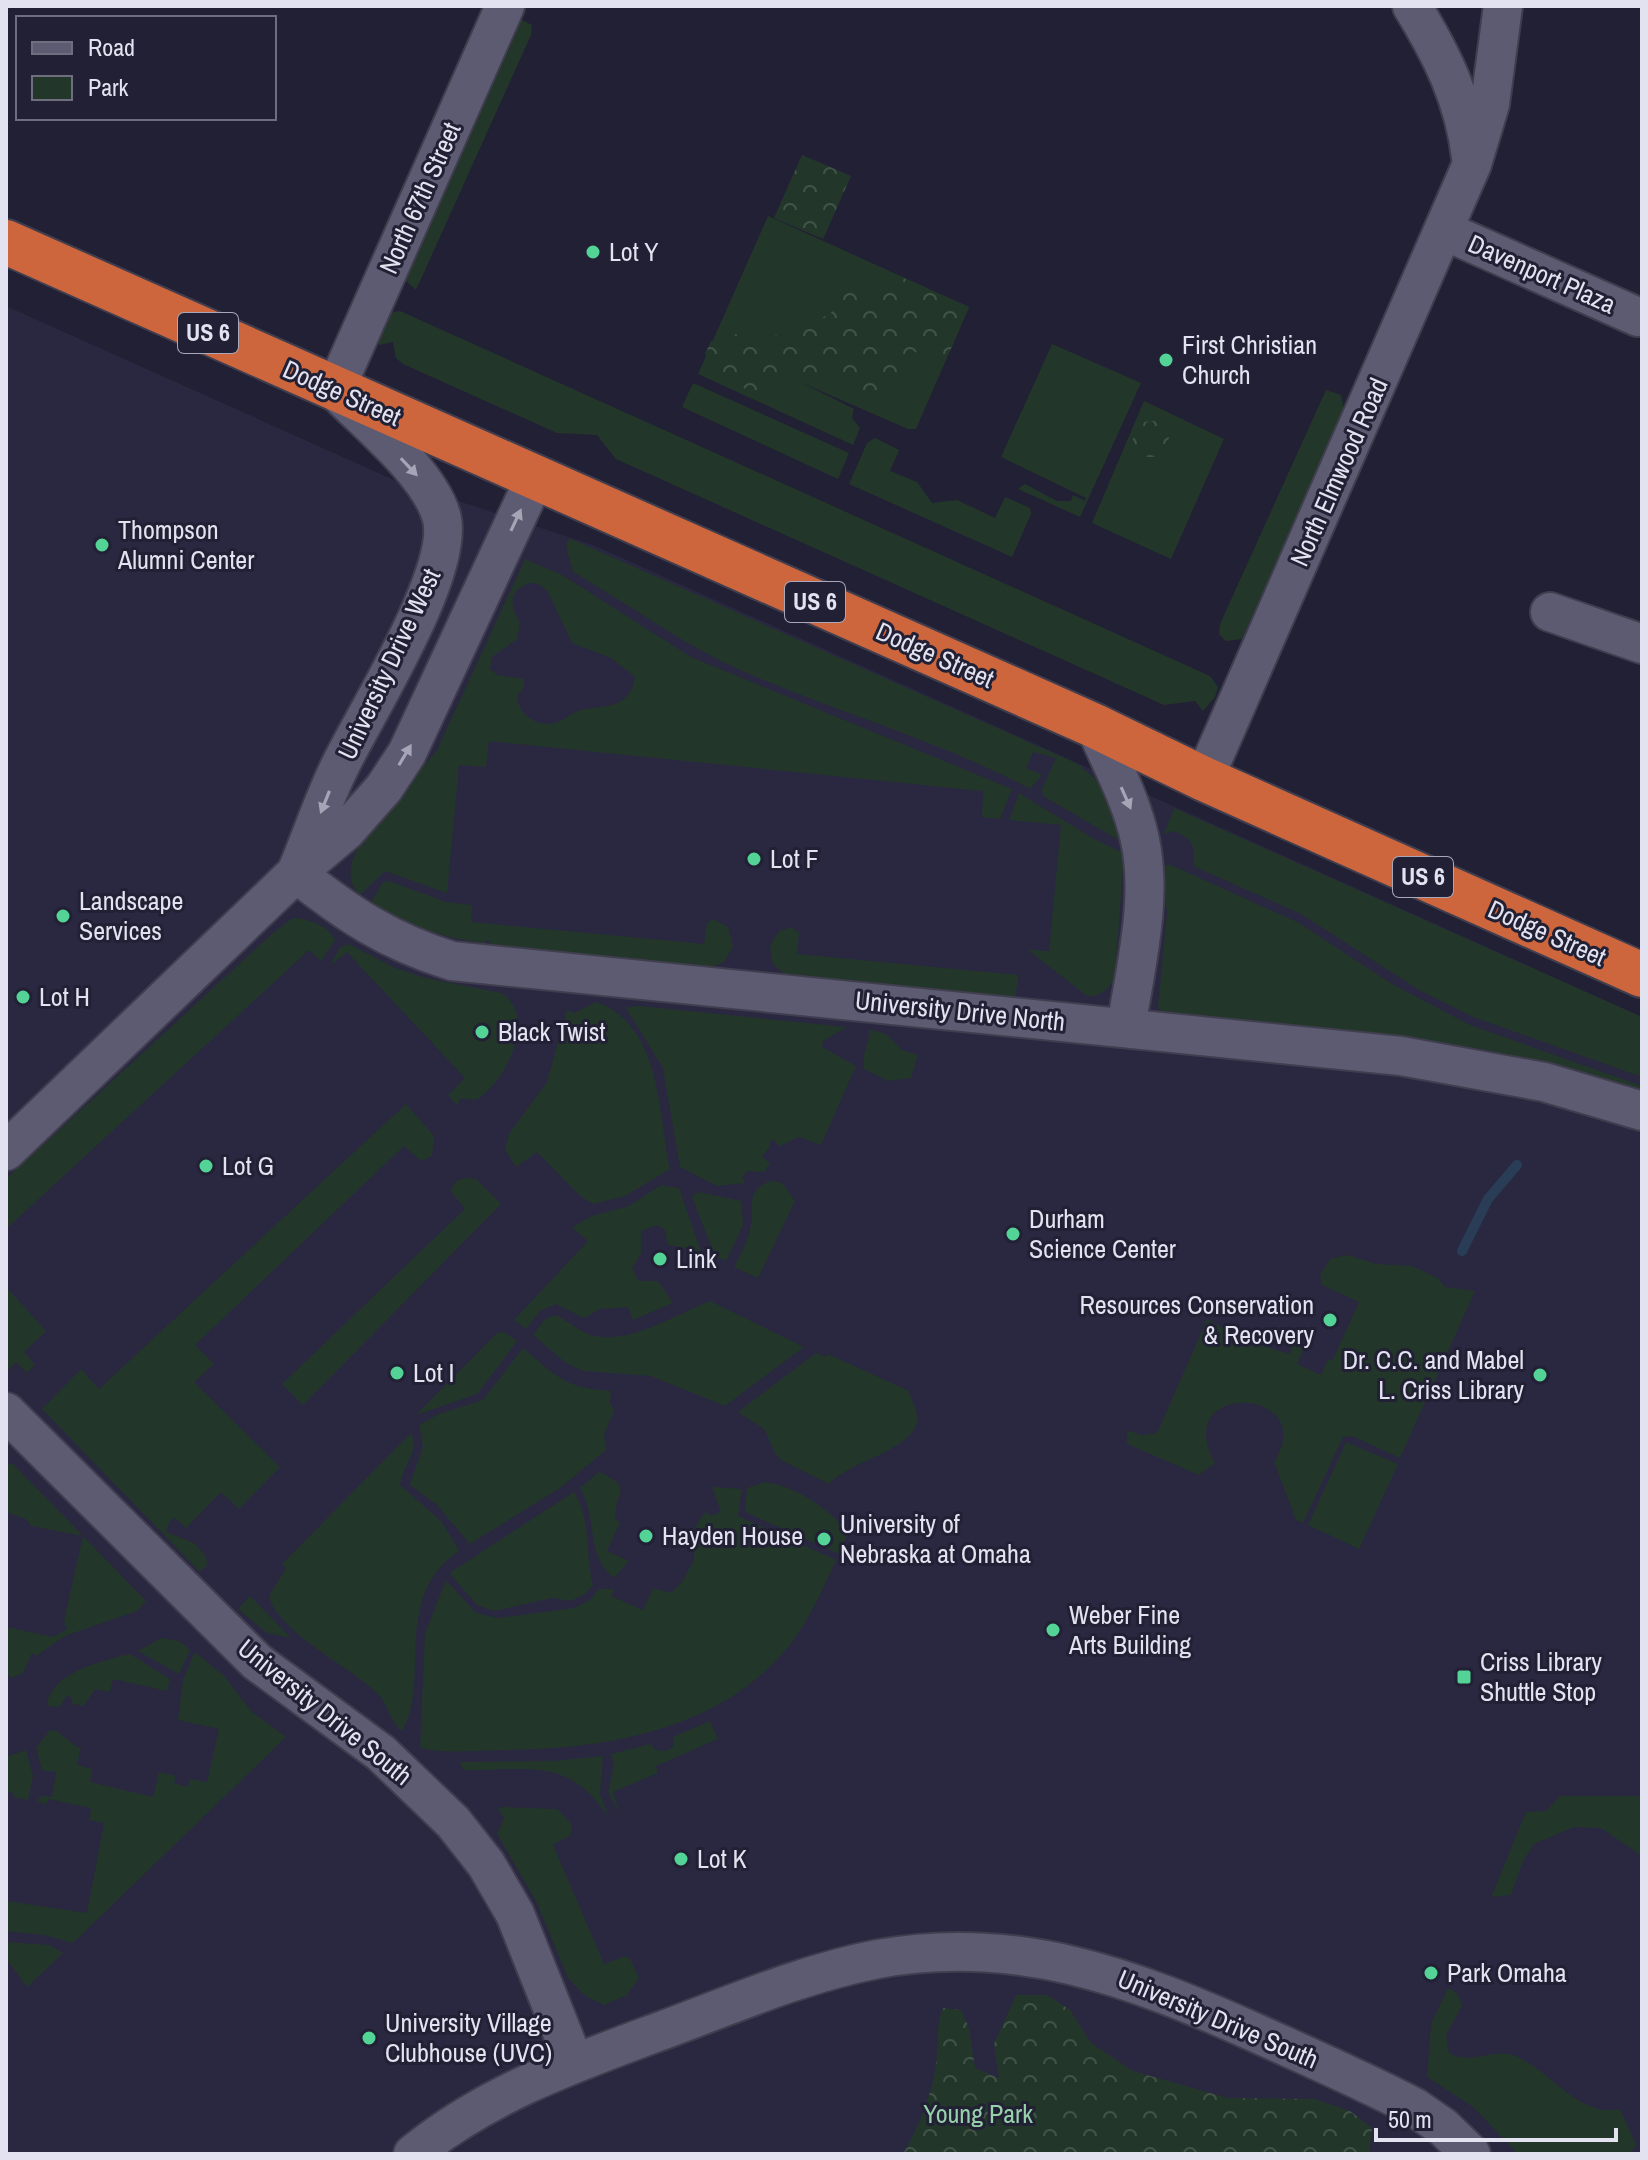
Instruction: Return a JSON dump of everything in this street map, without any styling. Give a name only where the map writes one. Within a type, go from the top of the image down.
[{"type":"highway","name":"Dodge Street","points":[[6,242],[1095,726],[1204,779],[1642,975]]},
{"type":"street","name":"North 67th Street","points":[[335,390],[505,6]]},
{"type":"street","name":"North Elmwood Road","points":[[1412,6],[1454,81],[1466,119],[1472,164]]},
{"type":"street","name":"North Elmwood Road","points":[[1204,779],[1472,164],[1490,104],[1503,6]]},
{"type":"street","name":"Davenport Plaza","points":[[1445,231],[1638,317]]},
{"type":"street","name":"University Drive West","points":[[296,873],[340,766],[410,631],[443,542],[442,517],[431,493],[335,390]]},
{"type":"street","name":"University Drive West","points":[[6,1151],[296,873],[346,831],[384,788],[407,753],[535,478]]},
{"type":"street","points":[[1550,612],[1642,644]]},
{"type":"street","points":[[1095,726],[1134,815],[1144,864],[1139,942],[1126,1028]]},
{"type":"street","name":"University Drive North","points":[[296,873],[342,910],[404,946],[452,961],[1126,1028],[1459,1065],[1544,1082],[1642,1111]]},
{"type":"street","name":"University Drive South","points":[[6,1412],[257,1662],[381,1753],[453,1822],[486,1864],[515,1914],[574,2062]]},
{"type":"street","name":"University Drive South","points":[[413,2154],[468,2114],[574,2062],[836,1968],[937,1953],[1020,1955],[1100,1970],[1180,1999],[1414,2107],[1443,2127],[1471,2154]]},
{"type":"shaded area","name":"University of Nebraska at Omaha","points":[[6,306],[394,480],[593,545],[1642,1017],[1642,2154],[6,2154]]},
{"type":"green space","points":[[520,19],[532,25],[531,35],[416,290],[403,278]]},
{"type":"green space","points":[[802,155],[851,176],[823,239],[774,218]]},
{"type":"green space","points":[[768,216],[969,307],[916,429],[908,429],[800,382],[854,409],[852,418],[860,428],[853,445],[698,374]]},
{"type":"green space","points":[[892,273],[969,307],[950,351],[934,360],[913,351],[889,396],[875,400],[828,378],[809,375],[796,377],[778,389],[756,392],[728,378],[705,354],[711,341],[732,334],[759,337],[794,334],[832,312],[834,302],[847,291],[875,283]]},
{"type":"green space","points":[[400,311],[1210,676],[1218,687],[1215,697],[1203,711],[1195,701],[1164,705],[616,459],[597,435],[557,433],[403,364],[396,358],[393,342],[379,345],[377,339],[388,313]]},
{"type":"green space","points":[[1052,344],[1141,383],[1080,517],[1018,489],[1025,484],[1057,501],[1071,501],[1073,495],[1085,501],[1086,498],[1001,457]]},
{"type":"green space","points":[[693,383],[849,453],[838,479],[682,407]]},
{"type":"green space","points":[[1326,390],[1341,395],[1344,409],[1242,639],[1226,641],[1219,634],[1220,624]]},
{"type":"green space","points":[[1144,401],[1224,439],[1171,559],[1092,523]]},
{"type":"green space","points":[[1151,421],[1164,426],[1169,439],[1164,452],[1151,457],[1138,452],[1133,439],[1138,426]]},
{"type":"green space","points":[[875,438],[899,450],[890,471],[917,482],[932,503],[957,500],[995,518],[1005,497],[1030,508],[1031,514],[1012,557],[849,484],[867,443]]},
{"type":"green space","points":[[569,538],[1078,764],[1106,788],[1122,842],[1043,796],[1042,789],[1056,758],[1033,752],[1026,768],[1042,775],[1030,789],[922,740],[736,668],[673,634],[573,572],[566,546]]},
{"type":"green space","points":[[525,559],[562,575],[691,657],[1012,789],[1000,819],[982,817],[983,791],[489,741],[486,767],[459,765],[447,893],[385,871],[359,896],[351,877],[351,864],[356,852],[360,845],[366,844],[363,841],[370,829],[437,750]],"holes":[[[530,583],[539,584],[548,592],[572,643],[611,658],[635,677],[632,688],[621,701],[581,710],[558,722],[544,724],[531,719],[518,703],[517,696],[524,687],[524,679],[497,675],[490,669],[492,657],[517,639],[520,623],[514,611],[514,594]]]},
{"type":"green space","points":[[1019,793],[1094,839],[1124,853],[1115,976],[1100,994],[1087,996],[1028,950],[1049,951],[1061,825],[1009,820]]},
{"type":"green space","points":[[1174,808],[1642,1017],[1642,1077],[1473,1017],[1419,990],[1301,914],[1193,866],[1194,853],[1189,840],[1174,831],[1164,834]]},
{"type":"green space","points":[[1171,865],[1299,923],[1392,984],[1470,1025],[1642,1086],[1642,1092],[1487,1050],[1408,1038],[1161,1012],[1158,1006],[1167,913],[1162,866]]},
{"type":"green space","points":[[389,881],[446,902],[472,905],[471,922],[704,944],[707,923],[713,919],[728,927],[733,947],[724,962],[712,967],[516,948],[493,945],[487,939],[486,943],[455,938],[412,925],[370,904],[383,882]]},
{"type":"green space","points":[[293,918],[317,924],[332,935],[335,940],[321,961],[309,950],[6,1229],[6,1179],[274,932]]},
{"type":"green space","points":[[792,927],[799,933],[797,954],[1019,975],[1015,997],[784,974],[772,963],[770,945],[779,931]]},
{"type":"green space","points":[[349,944],[395,968],[426,978],[501,993],[512,1004],[517,1017],[514,1049],[507,1065],[487,1091],[476,1100],[461,1098],[457,1106],[448,1095],[465,1078],[347,952],[330,966],[340,947]]},
{"type":"green space","points":[[596,1002],[618,1014],[634,1030],[645,1050],[659,1098],[670,1169],[625,1196],[593,1204],[579,1195],[537,1152],[516,1167],[505,1149],[509,1134],[547,1082],[567,1010],[574,1013]]},
{"type":"green space","points":[[628,1007],[847,1027],[823,1041],[822,1047],[856,1066],[821,1145],[799,1137],[780,1146],[771,1139],[769,1148],[762,1156],[770,1164],[764,1172],[747,1171],[742,1177],[745,1183],[717,1186],[680,1167],[663,1068],[627,1010]]},
{"type":"green space","points":[[869,1029],[886,1034],[902,1050],[918,1055],[911,1078],[888,1081],[864,1069]]},
{"type":"green space","points":[[406,1104],[434,1136],[432,1156],[421,1161],[404,1146],[195,1345],[214,1364],[194,1382],[280,1467],[239,1509],[221,1492],[186,1528],[175,1518],[170,1521],[166,1532],[194,1543],[206,1556],[207,1565],[200,1572],[42,1409],[81,1369],[99,1389]]},
{"type":"green space","points":[[476,1179],[501,1204],[303,1405],[282,1384],[465,1209],[450,1190],[456,1181]]},
{"type":"green space","points":[[771,1181],[782,1183],[795,1201],[758,1278],[734,1267],[749,1235],[754,1195],[757,1189]]},
{"type":"green space","points":[[661,1185],[679,1188],[701,1252],[698,1257],[692,1249],[668,1245],[665,1230],[657,1225],[641,1231],[641,1253],[632,1269],[639,1281],[658,1281],[673,1303],[633,1320],[628,1307],[600,1309],[584,1318],[556,1304],[540,1311],[526,1329],[514,1320],[588,1241],[572,1227],[592,1216],[629,1206]]},
{"type":"green space","points":[[698,1192],[741,1201],[743,1225],[726,1261],[715,1256],[692,1197]]},
{"type":"green space","points":[[1347,1255],[1376,1264],[1412,1266],[1438,1278],[1445,1287],[1475,1291],[1400,1458],[1352,1436],[1343,1437],[1303,1523],[1296,1520],[1274,1462],[1283,1437],[1278,1419],[1264,1407],[1245,1403],[1226,1406],[1211,1417],[1206,1436],[1215,1463],[1199,1475],[1127,1444],[1127,1430],[1141,1435],[1154,1434],[1159,1429],[1207,1319],[1249,1342],[1290,1354],[1294,1335],[1300,1338],[1297,1346],[1304,1349],[1297,1364],[1321,1375],[1328,1359],[1332,1361],[1359,1302],[1322,1285],[1320,1275],[1330,1259]]},
{"type":"green space","points":[[6,1287],[46,1331],[24,1352],[35,1365],[27,1373],[16,1362],[6,1372]]},
{"type":"green space","points":[[710,1301],[804,1347],[725,1406],[651,1376],[583,1371],[566,1363],[533,1335],[544,1320],[555,1315],[588,1334],[618,1337],[650,1328]]},
{"type":"green space","points":[[504,1332],[517,1341],[477,1394],[416,1415],[497,1333]]},
{"type":"green space","points":[[523,1348],[572,1384],[611,1391],[610,1403],[614,1410],[604,1435],[606,1450],[560,1488],[470,1544],[437,1505],[410,1485],[423,1446],[419,1425],[439,1414],[483,1400]]},
{"type":"green space","points":[[816,1353],[826,1357],[828,1354],[909,1391],[917,1418],[913,1432],[904,1440],[829,1484],[783,1461],[775,1454],[765,1430],[738,1412]]},
{"type":"green space","points":[[411,1433],[412,1452],[400,1485],[442,1522],[459,1551],[438,1570],[425,1592],[416,1640],[414,1689],[402,1731],[394,1723],[379,1695],[300,1636],[275,1609],[269,1596],[286,1568],[282,1564]]},
{"type":"green space","points":[[1346,1442],[1398,1464],[1359,1549],[1308,1525]]},
{"type":"green space","points":[[6,1464],[13,1464],[83,1536],[31,1526],[26,1519],[6,1512]]},
{"type":"green space","points":[[599,1472],[620,1486],[615,1519],[620,1522],[607,1551],[629,1561],[614,1578],[599,1559],[589,1511],[580,1488]]},
{"type":"green space","points":[[765,1482],[800,1494],[840,1523],[848,1532],[839,1554],[745,1512],[747,1488]]},
{"type":"green space","points":[[712,1487],[742,1489],[738,1516],[836,1560],[796,1636],[761,1675],[730,1698],[696,1716],[622,1739],[544,1749],[449,1751],[420,1747],[425,1634],[446,1580],[476,1613],[498,1618],[574,1608],[590,1600],[599,1589],[614,1589],[611,1596],[643,1610],[653,1588],[671,1593],[682,1582],[695,1558],[692,1539],[698,1522],[707,1511],[710,1516],[721,1512]]},
{"type":"green space","points":[[574,1492],[586,1526],[593,1585],[585,1594],[571,1601],[552,1598],[494,1611],[477,1605],[450,1574]]},
{"type":"green space","points":[[83,1536],[146,1601],[137,1611],[65,1636],[36,1656],[32,1653],[23,1673],[12,1678],[6,1673],[7,1627],[53,1637],[67,1629],[64,1620]]},
{"type":"green space","points":[[250,1596],[291,1638],[267,1633],[238,1609]]},
{"type":"green space","points":[[161,1638],[179,1641],[190,1650],[179,1674],[138,1651]]},
{"type":"green space","points":[[195,1652],[224,1676],[252,1712],[286,1737],[73,1943],[44,1935],[6,1931],[6,1901],[87,1913],[104,1823],[89,1820],[91,1808],[48,1799],[47,1804],[37,1802],[40,1796],[52,1797],[56,1772],[42,1770],[36,1748],[50,1730],[57,1731],[78,1748],[81,1747],[77,1765],[92,1769],[90,1782],[153,1797],[159,1772],[176,1776],[174,1783],[188,1787],[190,1779],[207,1782],[219,1729],[178,1720],[183,1680]]},
{"type":"green space","points":[[130,1654],[170,1679],[167,1691],[113,1679],[110,1692],[95,1689],[84,1706],[73,1704],[67,1695],[60,1707],[47,1706],[50,1694],[67,1676]]},
{"type":"green space","points":[[710,1721],[718,1739],[656,1766],[658,1773],[613,1792],[620,1815],[608,1792],[614,1765],[611,1754],[651,1744],[655,1750],[667,1751],[674,1745],[673,1737]]},
{"type":"green space","points":[[26,1750],[33,1776],[28,1800],[13,1797],[14,1793],[6,1791],[6,1757]]},
{"type":"green space","points":[[603,1756],[600,1795],[609,1818],[578,1784],[562,1775],[528,1769],[463,1770],[460,1762],[553,1761]]},
{"type":"green space","points":[[1560,1796],[1640,1796],[1642,1856],[1601,1828],[1574,1827],[1534,1844],[1523,1861],[1511,1895],[1491,1897],[1526,1812],[1546,1811]]},
{"type":"green space","points":[[498,1808],[557,1809],[572,1824],[571,1835],[553,1845],[604,1964],[625,1956],[630,1959],[639,1978],[627,1995],[604,2005],[584,1995],[568,1978],[536,1901],[497,1834],[504,1818]]},
{"type":"green space","points":[[6,1942],[49,1945],[63,1953],[27,1987],[6,1958]]},
{"type":"green space","points":[[1448,1988],[1457,1993],[1462,2006],[1446,2035],[1449,2053],[1465,2058],[1499,2054],[1516,2056],[1591,2107],[1620,2109],[1636,2145],[1630,2154],[1518,2154],[1473,2107],[1427,2077],[1431,2024]]},
{"type":"green space","name":"Young Park","points":[[1016,1995],[1047,1995],[1070,2010],[1091,2043],[1133,2071],[1228,2098],[1315,2099],[1350,2111],[1372,2128],[1369,2154],[903,2154],[931,2088],[943,2008],[961,2010],[969,2028],[975,2068],[999,2078],[994,2044]]},
{"type":"waterway","points":[[1462,1251],[1488,1199],[1517,1165]]},
{"type":"place","name":"Lot Y","points":[[593,252]]},
{"type":"place","name":"First Christian Church","points":[[1166,360]]},
{"type":"place","name":"Thompson Alumni Center","points":[[102,545]]},
{"type":"place","name":"Lot F","points":[[754,859]]},
{"type":"place","name":"Landscape Services","points":[[63,916]]},
{"type":"place","name":"Lot H","points":[[23,997]]},
{"type":"place","name":"Black Twist","points":[[482,1032]]},
{"type":"place","name":"Lot G","points":[[206,1166]]},
{"type":"place","name":"Durham Science Center","points":[[1013,1234]]},
{"type":"place","name":"Link","points":[[660,1259]]},
{"type":"place","name":"Resources Conservation & Recovery","points":[[1330,1320]]},
{"type":"place","name":"Lot I","points":[[397,1373]]},
{"type":"place","name":"Dr. C.C. and Mabel L. Criss Library","points":[[1540,1375]]},
{"type":"place","name":"Hayden House","points":[[646,1536]]},
{"type":"place","name":"University of Nebraska at Omaha","points":[[824,1539]]},
{"type":"place","name":"Weber Fine Arts Building","points":[[1053,1630]]},
{"type":"place","name":"Criss Library Shuttle Stop","points":[[1464,1677]]},
{"type":"place","name":"Lot K","points":[[681,1859]]},
{"type":"place","name":"Park Omaha","points":[[1431,1973]]},
{"type":"place","name":"University Village Clubhouse (UVC)","points":[[369,2038]]}]
